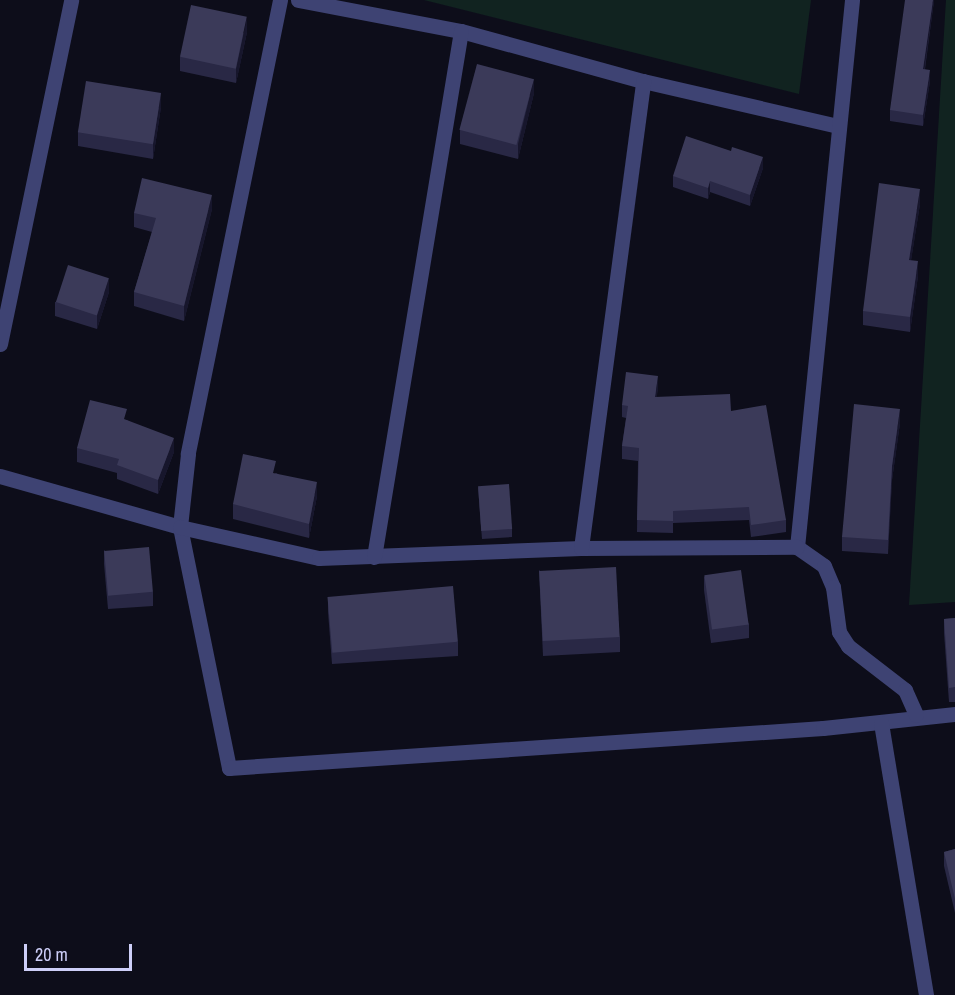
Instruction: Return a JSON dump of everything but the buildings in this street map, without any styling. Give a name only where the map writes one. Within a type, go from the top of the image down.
[{"type":"street","points":[[0,344],[5,286],[71,0]]},
{"type":"street","points":[[280,0],[188,454],[180,527],[228,768],[881,723],[916,715],[955,714]]},
{"type":"street","points":[[298,0],[461,32],[643,81],[838,126]]},
{"type":"street","points":[[797,547],[852,0]]},
{"type":"street","points":[[374,557],[461,32]]},
{"type":"street","points":[[581,548],[643,81]]},
{"type":"street","points":[[0,476],[180,527],[319,558],[581,548],[797,547],[824,566],[833,587],[839,632],[848,646],[905,690],[916,715]]},
{"type":"street","points":[[881,723],[926,995]]},
{"type":"green space","points":[[424,0],[811,0],[799,94]]},
{"type":"green space","points":[[946,0],[955,0],[955,602],[909,605]]}]
